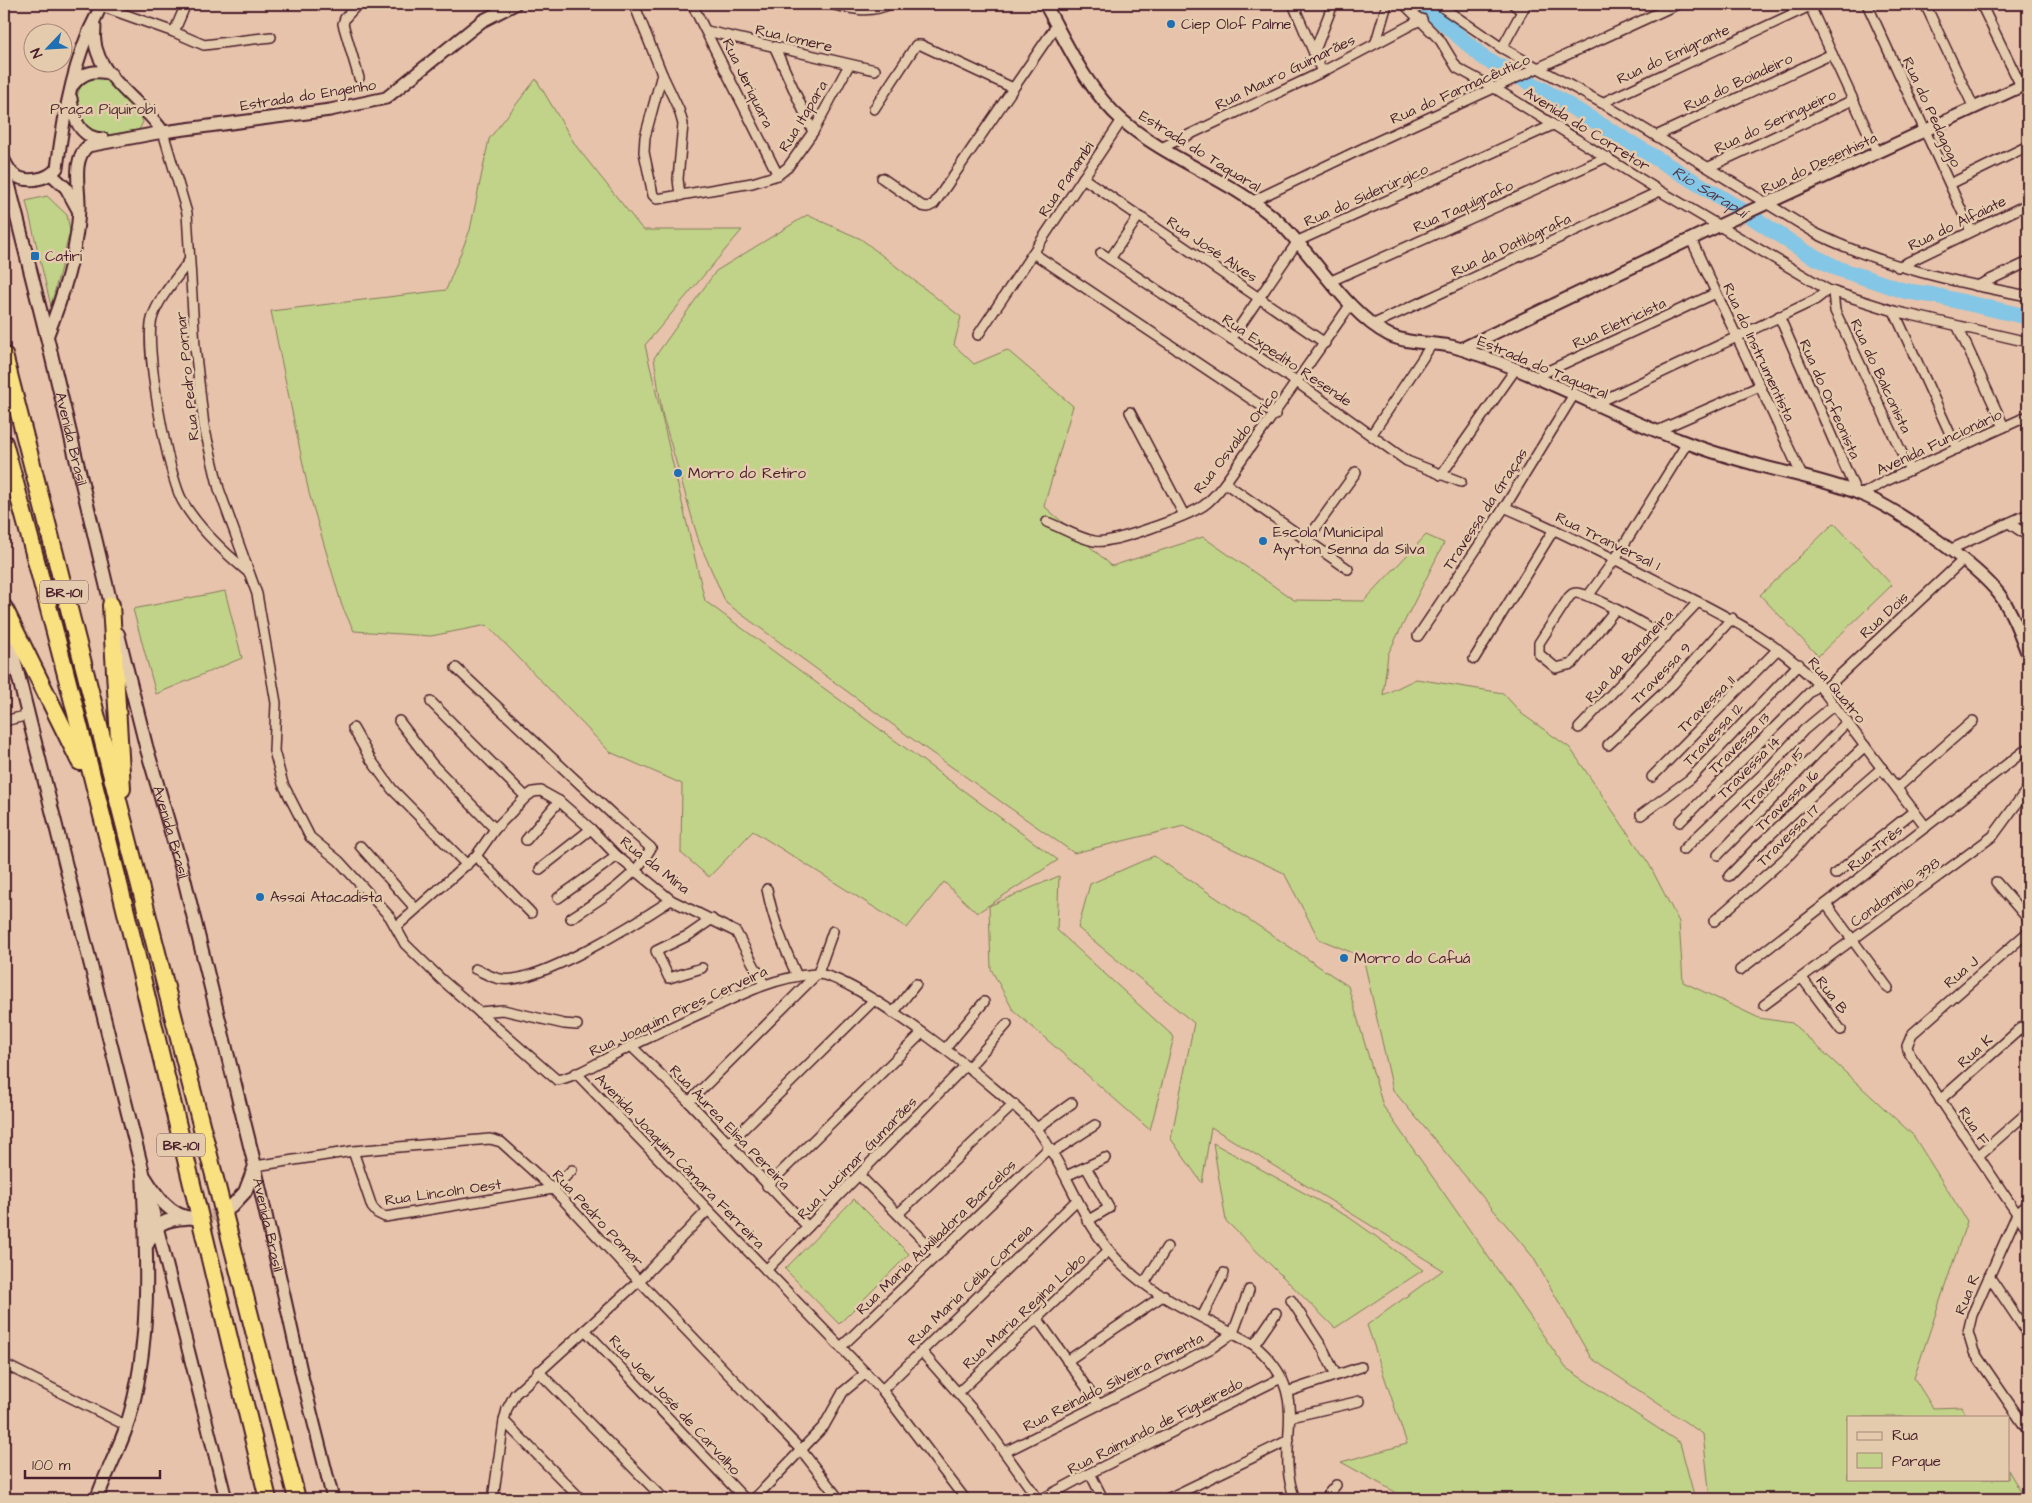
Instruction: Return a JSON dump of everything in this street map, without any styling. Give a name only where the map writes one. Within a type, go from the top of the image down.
[{"type":"highway","name":"BR-101","points":[[4,355],[297,1499]]},
{"type":"highway","name":"BR-101","points":[[4,443],[40,574],[95,791],[268,1499]]},
{"type":"highway","points":[[111,605],[125,829]]},
{"type":"highway","points":[[4,608],[95,791]]},
{"type":"main road","name":"Avenida Brasil","points":[[4,166],[146,746],[181,866],[254,1166]]},
{"type":"main road","points":[[4,617],[143,1173],[147,1246],[143,1345],[127,1426],[97,1499]]},
{"type":"main road","points":[[231,1207],[245,1192],[254,1166]]},
{"type":"main road","points":[[143,1173],[159,1197],[171,1209],[190,1218],[171,1219],[157,1226],[147,1246]]},
{"type":"street","points":[[174,32],[186,4]]},
{"type":"street","name":"Estrada do Engenho","points":[[136,136],[330,110],[386,98],[482,21],[515,4]]},
{"type":"street","points":[[634,4],[662,74],[679,110],[683,124],[678,179],[680,196]]},
{"type":"street","name":"Rua Jeriquara","points":[[692,4],[778,175]]},
{"type":"street","points":[[830,4],[870,10],[890,4]]},
{"type":"street","name":"Estrada do Taquaral","points":[[1045,4],[1082,71],[1102,99],[1122,120],[1161,148],[1253,201],[1298,241],[1352,304],[1388,335],[1461,349],[1687,443],[1751,464],[1802,476],[1860,493],[1889,508],[1963,560],[2001,597],[2014,619],[2028,655]]},
{"type":"street","points":[[1293,4],[1322,72]]},
{"type":"street","points":[[1314,53],[1333,4]]},
{"type":"street","points":[[1376,42],[1387,4]]},
{"type":"street","name":"Avenida do Corretor","points":[[1404,4],[1422,19],[1440,40],[1457,68],[1501,86],[1553,125],[1660,191],[1830,291],[1894,311],[2028,342]]},
{"type":"street","name":"Avenida do Corretor","points":[[1439,4],[1502,48],[1602,103],[1817,234],[1855,252],[1898,267],[2028,296]]},
{"type":"street","points":[[1502,48],[1524,8],[1512,4]]},
{"type":"street","name":"Rua do Farmacêutico","points":[[1253,201],[1378,141],[1678,4]]},
{"type":"street","name":"Rua do Pedagogo","points":[[1867,4],[1971,232]]},
{"type":"street","points":[[1925,4],[1974,108]]},
{"type":"street","points":[[1981,4],[2025,85]]},
{"type":"street","points":[[163,132],[102,65],[95,49],[93,37],[101,5],[204,45],[271,37]]},
{"type":"street","points":[[353,5],[343,24],[359,78]]},
{"type":"street","points":[[1809,5],[1877,152]]},
{"type":"street","name":"Rua do Emigrante","points":[[1602,103],[1809,5]]},
{"type":"street","name":"Rua Mauro Guimarães","points":[[1161,148],[1322,72],[1422,19]]},
{"type":"street","points":[[4,160],[11,173],[18,177],[37,179],[52,176],[57,168],[71,89],[88,34],[96,21]]},
{"type":"street","points":[[882,178],[922,206],[928,207],[934,204],[1056,26]]},
{"type":"street","name":"Rua Iomere","points":[[707,31],[874,70]]},
{"type":"street","points":[[874,109],[916,45],[921,45],[1013,88]]},
{"type":"street","points":[[775,48],[813,132]]},
{"type":"street","name":"Rua do Boiadeiro","points":[[1656,136],[1832,54]]},
{"type":"street","name":"Rua Itapara","points":[[778,175],[788,167],[813,132],[850,65]]},
{"type":"street","points":[[71,89],[87,73],[102,71],[111,74]]},
{"type":"street","points":[[662,74],[645,137],[644,152],[653,194],[657,199],[680,196],[778,175]]},
{"type":"street","name":"Rua do Desenhista","points":[[1461,349],[1767,203],[2025,85]]},
{"type":"street","points":[[71,89],[75,119],[84,132],[97,139],[118,139]]},
{"type":"street","name":"Rua do Seringueiro","points":[[1709,167],[1853,100]]},
{"type":"street","points":[[47,336],[70,268],[79,211],[78,162],[83,150],[94,143],[136,136],[145,128],[145,112]]},
{"type":"street","name":"Rua Panambi","points":[[978,335],[1122,120]]},
{"type":"street","name":"Rua do Siderúrgico","points":[[1231,339],[1298,241],[1553,125]]},
{"type":"street","name":"Rua Pedro Pornar","points":[[163,132],[187,214],[189,261],[204,426],[219,490],[248,572]]},
{"type":"street","points":[[1950,184],[2028,146]]},
{"type":"street","name":"Rua Taquígrafo","points":[[1332,281],[1607,157]]},
{"type":"street","points":[[52,176],[66,188],[79,211]]},
{"type":"street","name":"Rua José Alves","points":[[1083,178],[1325,343]]},
{"type":"street","name":"Rua da Datilógrafa","points":[[1374,324],[1660,191]]},
{"type":"street","name":"Rua do Alfaiate","points":[[1898,267],[2028,204]]},
{"type":"street","points":[[1110,259],[1138,217]]},
{"type":"street","name":"Rua do Instrumentista","points":[[1691,239],[1802,476]]},
{"type":"street","points":[[1033,252],[1275,415]]},
{"type":"street","name":"Rua Expedito Resende","points":[[1101,253],[1298,383],[1372,434],[1407,461],[1460,482]]},
{"type":"street","name":"Avenida Joaquim Câmara Ferreira","points":[[189,261],[158,304],[152,319],[150,345],[155,389],[176,487],[183,502],[231,558],[248,572],[257,594],[276,703],[274,752],[282,784],[310,837],[339,861],[396,927],[405,944],[441,979],[553,1079],[562,1079],[576,1073],[882,1390],[966,1499]]},
{"type":"street","points":[[1977,286],[2028,262]]},
{"type":"street","points":[[1594,405],[1815,300],[1830,291]]},
{"type":"street","name":"Rua do Balconista","points":[[1830,291],[1835,311],[1910,470]]},
{"type":"street","name":"Rua Eletricista","points":[[1533,378],[1716,293]]},
{"type":"street","name":"Rua Osvaldo Orico","points":[[1047,522],[1093,541],[1107,542],[1204,506],[1225,483],[1275,415],[1352,304]]},
{"type":"street","points":[[1894,311],[1957,449]]},
{"type":"street","name":"Rua do Orfeonista","points":[[1779,316],[1860,493]]},
{"type":"street","points":[[1958,327],[2004,427]]},
{"type":"street","points":[[1372,434],[1432,344]]},
{"type":"street","points":[[1441,475],[1514,370]]},
{"type":"street","points":[[1657,432],[1760,386]]},
{"type":"street","name":"Travessa da Graças","points":[[1418,636],[1504,507],[1574,396]]},
{"type":"street","points":[[1130,412],[1184,515]]},
{"type":"street","name":"Avenida Funcionário","points":[[1860,493],[2028,416]]},
{"type":"street","points":[[1588,596],[1615,559],[1687,443]]},
{"type":"street","points":[[1307,540],[1356,472]]},
{"type":"street","points":[[1225,483],[1348,569]]},
{"type":"street","name":"Rua Tranversal 1","points":[[1504,507],[1554,529],[1698,602]]},
{"type":"street","points":[[1950,550],[2028,514]]},
{"type":"street","points":[[2009,523],[2028,536]]},
{"type":"street","points":[[1474,659],[1554,529]]},
{"type":"street","name":"Rua Dois","points":[[1821,687],[1963,560]]},
{"type":"street","points":[[1615,610],[1572,664],[1567,667],[1556,668],[1541,657],[1538,651],[1539,643],[1566,601],[1573,594],[1588,596],[1615,610],[1666,637]]},
{"type":"street","name":"Rua Quatro","points":[[1698,602],[1732,618],[1799,664],[1821,687],[1926,827]]},
{"type":"street","name":"Rua da Bananeira","points":[[1579,728],[1698,602]]},
{"type":"street","name":"Travessa 9","points":[[1608,745],[1666,691],[1732,618]]},
{"type":"street","name":"Travessa 11","points":[[1652,777],[1778,649]]},
{"type":"street","name":"Travessa 12","points":[[1641,815],[1690,779],[1799,664]]},
{"type":"street","points":[[456,668],[612,814],[649,845],[650,850],[634,870],[603,897],[571,918]]},
{"type":"street","name":"Travessa 13","points":[[1680,822],[1821,687]]},
{"type":"street","points":[[396,927],[467,865],[495,830],[526,797],[431,702]]},
{"type":"street","name":"Travessa 14","points":[[1683,850],[1766,771],[1804,730],[1834,705]]},
{"type":"street","points":[[4,722],[29,715]]},
{"type":"street","points":[[399,722],[432,764],[495,830]]},
{"type":"street","name":"Travessa 15","points":[[1718,855],[1847,722]]},
{"type":"street","points":[[1897,788],[1973,722]]},
{"type":"street","points":[[353,728],[371,760],[392,789],[467,865]]},
{"type":"street","name":"Travessa 16","points":[[1729,876],[1865,746]]},
{"type":"street","name":"Rua Três","points":[[1740,970],[2028,748]]},
{"type":"street","name":"Travessa 17","points":[[1714,920],[1790,854],[1824,818],[1882,768]]},
{"type":"street","name":"Condominio 398","points":[[1764,1005],[1993,836],[2028,788]]},
{"type":"street","name":"Rua da Mina","points":[[526,797],[533,792],[541,791],[559,802],[591,829],[617,856],[671,900],[736,932],[764,984]]},
{"type":"street","points":[[526,840],[559,802]]},
{"type":"street","points":[[1835,874],[1914,811]]},
{"type":"street","points":[[540,870],[591,829]]},
{"type":"street","points":[[360,846],[416,908]]},
{"type":"street","points":[[476,856],[531,913]]},
{"type":"street","points":[[558,898],[617,856]]},
{"type":"street","points":[[1996,882],[2028,919]]},
{"type":"street","points":[[767,889],[771,913],[797,976]]},
{"type":"street","points":[[475,969],[500,979],[526,976],[566,960],[620,932],[671,900]]},
{"type":"street","points":[[1826,904],[1888,988]]},
{"type":"street","points":[[702,968],[669,978],[656,951],[689,935],[712,920]]},
{"type":"street","points":[[689,1102],[818,973],[833,931]]},
{"type":"street","name":"Rua J","points":[[1912,1034],[2028,932]]},
{"type":"street","name":"Rua Joaquim Pires Cerveira","points":[[576,1073],[764,984],[818,973],[843,981],[945,1049],[1014,1104],[1036,1128],[1050,1150],[1066,1176],[1087,1221],[1109,1250],[1130,1272],[1164,1295],[1254,1345],[1267,1356],[1281,1378],[1287,1392],[1291,1417],[1289,1485],[1295,1499]]},
{"type":"street","name":"Rua B","points":[[1802,978],[1841,1030]]},
{"type":"street","points":[[893,1013],[916,984]]},
{"type":"street","points":[[728,1144],[874,1000]]},
{"type":"street","points":[[945,1049],[984,1002]]},
{"type":"street","points":[[479,1012],[503,1010],[577,1025]]},
{"type":"street","name":"Rua K","points":[[1940,1100],[2028,1022]]},
{"type":"street","name":"Rua Lucimar Gumarães","points":[[766,1270],[968,1066],[1007,1024]]},
{"type":"street","points":[[767,1186],[922,1033]]},
{"type":"street","name":"Rua F","points":[[1912,1034],[1907,1046],[1909,1052],[2028,1230]]},
{"type":"street","name":"Rua Áurea Elisa Pereira","points":[[631,1046],[689,1102],[808,1227]]},
{"type":"street","points":[[1036,1128],[1072,1103]]},
{"type":"street","points":[[898,1214],[1014,1104]]},
{"type":"street","points":[[1978,1156],[2028,1112]]},
{"type":"street","name":"Rua Maria Auxiliadora Barcelos","points":[[841,1347],[1050,1150],[1095,1125]]},
{"type":"street","name":"Rua Pedro Pomar","points":[[254,1166],[353,1151],[490,1139],[501,1142],[554,1190],[638,1281],[802,1451],[839,1499]]},
{"type":"street","name":"Rua Lincoln Oest","points":[[353,1151],[372,1207],[377,1213],[385,1217],[554,1190]]},
{"type":"street","points":[[1066,1176],[1105,1158]]},
{"type":"street","name":"Avenida Brasil","points":[[254,1166],[303,1380],[333,1499]]},
{"type":"street","points":[[1086,1167],[1109,1208],[1087,1221]]},
{"type":"street","points":[[554,1190],[572,1170]]},
{"type":"street","points":[[143,1173],[226,1499]]},
{"type":"street","points":[[860,1176],[938,1255]]},
{"type":"street","name":"Rua Maria Célia Correia","points":[[882,1390],[1077,1200]]},
{"type":"street","points":[[2017,1214],[2028,1204]]},
{"type":"street","points":[[493,1499],[504,1421],[507,1409],[515,1394],[638,1281],[708,1210]]},
{"type":"street","name":"Rua R","points":[[2017,1214],[1972,1315],[1968,1332],[1969,1341],[1974,1352],[2028,1431]]},
{"type":"street","points":[[1144,1282],[1167,1248]]},
{"type":"street","name":"Rua Maria Regina Lobo","points":[[959,1392],[1109,1250]]},
{"type":"street","points":[[1202,1317],[1224,1273]]},
{"type":"street","points":[[1989,1276],[2028,1334]]},
{"type":"street","points":[[1233,1333],[1249,1290]]},
{"type":"street","points":[[1068,1361],[1164,1295]]},
{"type":"street","points":[[1291,1300],[1322,1347],[1336,1375]]},
{"type":"street","points":[[1254,1345],[1276,1313]]},
{"type":"street","points":[[1037,1318],[1098,1404]]},
{"type":"street","name":"Rua Joel José de Carvalho","points":[[585,1330],[745,1499]]},
{"type":"street","name":"Rua Reinaldo Silveira Pimenta","points":[[1005,1452],[1098,1404],[1194,1358],[1233,1333]]},
{"type":"street","points":[[921,1351],[959,1392],[1038,1499]]},
{"type":"street","points":[[4,1364],[127,1426]]},
{"type":"street","points":[[1287,1392],[1361,1368]]},
{"type":"street","points":[[538,1371],[664,1499]]},
{"type":"street","points":[[754,1499],[802,1451],[832,1414],[843,1392],[866,1373]]},
{"type":"street","name":"Rua Raimundo de Figueiredo","points":[[1042,1499],[1090,1473],[1281,1378]]},
{"type":"street","points":[[1291,1417],[1360,1401]]},
{"type":"street","points":[[504,1421],[581,1499]]},
{"type":"street","points":[[1168,1499],[1289,1440]]},
{"type":"street","points":[[1090,1473],[1103,1499]]},
{"type":"street","points":[[1324,1499],[1336,1485]]},
{"type":"green space","name":"Praça Piquirobi","points":[[90,77],[106,77],[140,111],[143,122],[139,130],[100,136],[90,133],[78,111],[77,97],[83,84]]},
{"type":"green space","points":[[536,79],[576,146],[643,230],[742,230],[645,345],[705,601],[1058,860],[977,913],[944,882],[907,928],[753,831],[709,877],[681,853],[682,784],[610,752],[487,625],[431,636],[354,631],[342,606],[309,493],[271,311],[446,290],[470,230],[489,139]]},
{"type":"green space","points":[[47,196],[67,215],[70,231],[51,306],[26,201]]},
{"type":"green space","points":[[807,215],[861,239],[961,317],[954,345],[974,364],[1007,350],[1073,406],[1044,506],[1112,566],[1203,537],[1294,600],[1364,601],[1426,535],[1444,543],[1388,654],[1383,695],[1416,679],[1503,693],[1522,714],[1570,748],[1649,864],[1679,922],[1683,982],[1759,1018],[1792,1023],[1913,1135],[1967,1221],[1914,1378],[1933,1408],[1962,1407],[1966,1416],[1847,1416],[1847,1480],[2010,1480],[2010,1473],[2025,1499],[1710,1499],[1703,1434],[1591,1358],[1533,1257],[1393,1090],[1363,957],[1319,939],[1284,873],[1184,826],[1074,853],[922,746],[726,603],[699,542],[662,413],[654,358],[716,271]]},
{"type":"green space","points":[[1834,523],[1892,585],[1818,656],[1760,595]]},
{"type":"green space","points":[[225,591],[242,658],[156,694],[133,609]]},
{"type":"green space","points":[[1154,856],[1348,986],[1383,1106],[1566,1368],[1680,1443],[1695,1499],[1408,1499],[1341,1462],[1407,1444],[1367,1325],[1443,1270],[1211,1127],[1202,1183],[1171,1139],[1194,1023],[1078,928],[1090,884]]},
{"type":"green space","points":[[1059,876],[1057,930],[1174,1037],[1150,1130],[1013,1010],[991,969],[989,906]]},
{"type":"green space","points":[[1213,1143],[1350,1218],[1423,1270],[1335,1328],[1226,1221]]},
{"type":"green space","points":[[854,1199],[909,1254],[839,1324],[785,1269]]},
{"type":"waterway","name":"Rio Sarapuí","points":[[1422,4],[1485,59],[1540,88],[1735,206],[1807,253],[1839,269],[1905,291],[1932,295],[2028,317]]},
{"type":"tunnel","points":[[193,1218],[215,1215],[230,1207]]},
{"type":"place","name":"Ciep Olof Palme","points":[[1171,24]]},
{"type":"place","name":"Catiri","points":[[35,256]]},
{"type":"place","name":"Morro do Retiro","points":[[678,473]]},
{"type":"place","name":"Escola Municipal Ayrton Senna da Silva","points":[[1263,541]]},
{"type":"place","name":"Assaí Atacadista","points":[[260,897]]},
{"type":"place","name":"Morro do Cafuá","points":[[1344,958]]}]
